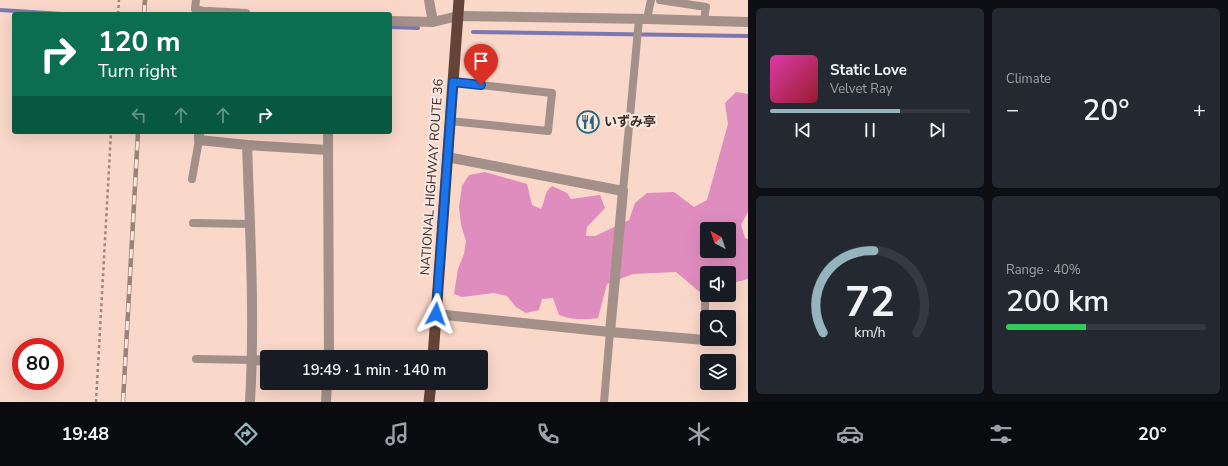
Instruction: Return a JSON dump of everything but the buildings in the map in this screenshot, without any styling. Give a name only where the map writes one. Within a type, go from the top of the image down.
[{"type":"highway","name":"NATIONAL HIGHWAY ROUTE 36","points":[[433,350],[459,0]]},
{"type":"highway","points":[[429,402],[430,390]]},
{"type":"street","points":[[429,0],[433,22]]},
{"type":"street","points":[[392,21],[433,22],[458,16],[748,22]]},
{"type":"street","points":[[328,134],[329,350]]},
{"type":"street","points":[[199,136],[246,145],[328,150]]},
{"type":"street","points":[[246,145],[250,224],[253,360],[250,402]]},
{"type":"street","points":[[447,157],[623,191],[610,332]]},
{"type":"street","points":[[436,314],[700,340]]},
{"type":"street","points":[[253,360],[260,360]]},
{"type":"street","points":[[326,402],[327,390]]},
{"type":"lane","points":[[196,0],[195,9],[205,12]]},
{"type":"lane","points":[[623,191],[643,19],[651,0]]},
{"type":"lane","points":[[660,0],[706,7],[704,20]]},
{"type":"lane","points":[[450,121],[548,132],[552,93],[453,82]]},
{"type":"lane","points":[[192,180],[199,136]]},
{"type":"lane","points":[[193,223],[250,224]]},
{"type":"lane","points":[[604,402],[610,332]]},
{"type":"lane","points":[[196,359],[253,360]]},
{"type":"path","points":[[118,12],[119,0]]},
{"type":"path","points":[[96,402],[111,134]]},
{"type":"shaded area","points":[[736,92],[748,94],[748,212],[741,225],[745,238],[748,239],[748,279],[736,282],[736,266],[700,266],[700,292],[676,272],[633,274],[607,284],[598,318],[588,319],[573,319],[559,315],[553,298],[542,299],[539,310],[526,313],[516,307],[507,296],[494,293],[462,297],[454,294],[458,269],[464,254],[466,241],[461,225],[459,207],[462,186],[469,175],[485,172],[527,184],[532,205],[541,209],[546,194],[552,186],[567,193],[571,199],[600,195],[605,208],[587,227],[586,236],[595,236],[629,220],[635,203],[647,193],[674,192],[694,207],[707,200],[728,124],[725,103]]},
{"type":"waterway","points":[[0,10],[31,12]]},
{"type":"waterway","points":[[392,27],[418,28]]},
{"type":"waterway","points":[[473,32],[748,36]]},
{"type":"railway","points":[[144,12],[145,0]]},
{"type":"railway","points":[[123,402],[138,134]]},
{"type":"place","name":"いずみ亭","points":[[588,122]]},
{"type":"route","points":[[436,314],[453,82],[481,85]]}]
